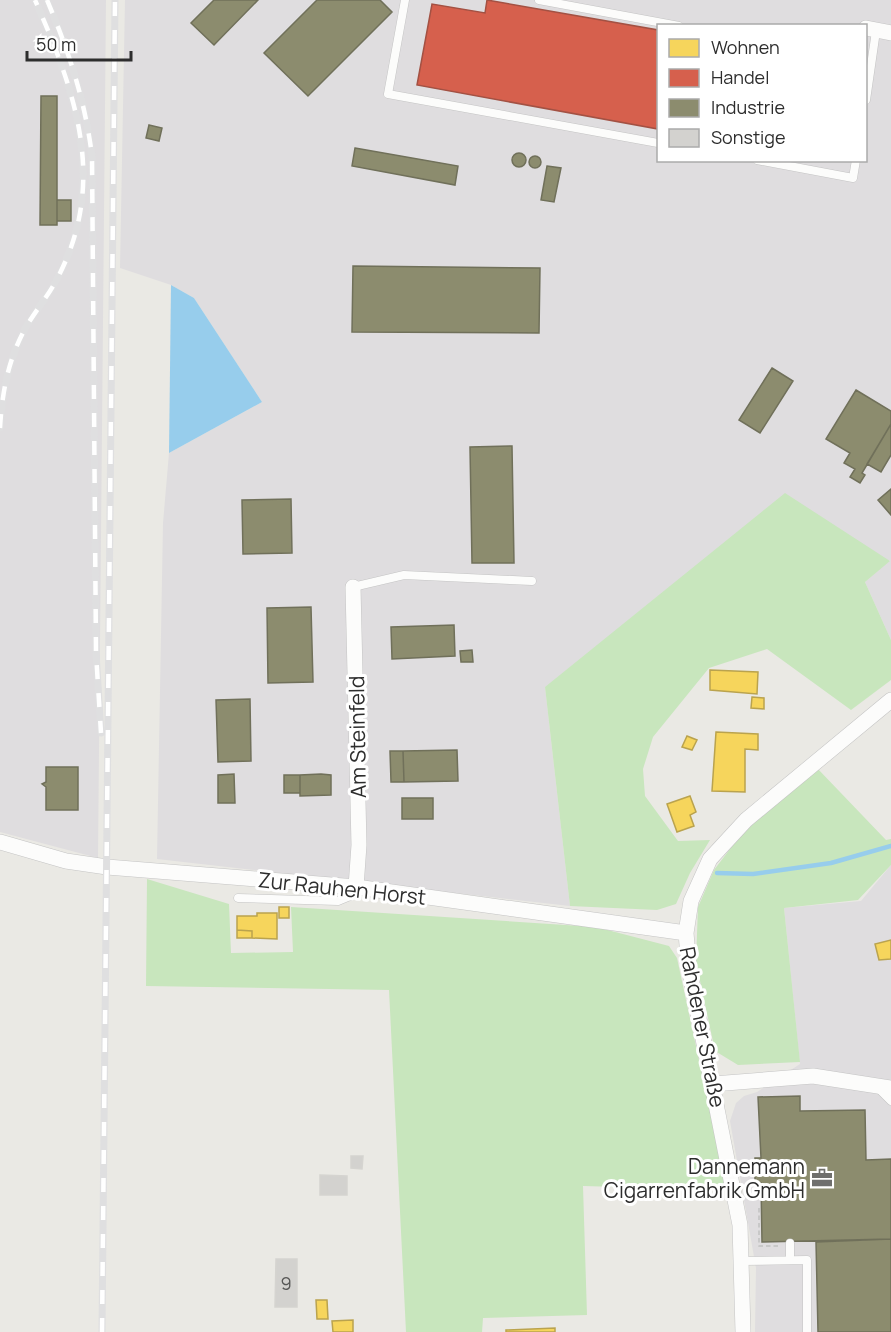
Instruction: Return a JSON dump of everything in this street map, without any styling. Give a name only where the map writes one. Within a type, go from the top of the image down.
[{"type":"street","name":"Am Steinfeld","points":[[353,587],[359,845],[356,887]]},
{"type":"street","name":"Rahdener Straße","points":[[743,1332],[740,1224],[689,969],[686,933],[691,901],[710,859],[746,820],[891,700]]},
{"type":"street","name":"Zur Rauhen Horst","points":[[0,842],[66,861],[107,867],[356,887],[686,933]]},
{"type":"street","points":[[713,1084],[813,1076],[884,1087]]},
{"type":"lane","points":[[405,0],[388,94],[657,143]]},
{"type":"lane","points":[[539,0],[668,24]]},
{"type":"lane","points":[[867,87],[869,60],[878,31]]},
{"type":"lane","points":[[769,162],[853,178],[856,162]]},
{"type":"lane","points":[[353,587],[404,575],[532,581]]},
{"type":"lane","points":[[238,898],[338,901],[350,896],[356,887]]},
{"type":"lane","points":[[884,1087],[891,1101]]},
{"type":"lane","points":[[790,1243],[790,1260]]},
{"type":"lane","points":[[742,1261],[807,1260],[807,1332]]},
{"type":"path","points":[[759,1208],[759,1246],[778,1245],[778,1251]]},
{"type":"shaded area","points":[[0,0],[106,0],[98,858],[0,832]]},
{"type":"shaded area","points":[[125,0],[891,0],[891,640],[865,582],[890,560],[545,687],[570,906],[157,859],[163,523],[169,453],[262,402],[194,298],[171,285],[120,268]]},
{"type":"shaded area","points":[[891,865],[891,1332],[755,1332],[756,1268],[730,1121],[736,1103],[744,1096],[757,1092],[800,1064],[784,908],[861,901]]},
{"type":"green space","points":[[785,493],[890,561],[865,582],[891,640],[891,680],[851,710],[767,649],[709,668],[653,737],[643,769],[645,796],[678,841],[710,840],[690,873],[676,904],[657,910],[570,906],[545,687]]},
{"type":"green space","points":[[817,768],[886,840],[891,839],[891,865],[858,900],[784,908],[800,1062],[738,1065],[715,1051],[696,962],[698,907],[714,870],[743,832]]},
{"type":"green space","points":[[147,879],[229,904],[231,953],[293,952],[291,907],[596,927],[669,946],[677,958],[727,1190],[583,1186],[587,1315],[483,1318],[482,1332],[406,1332],[389,990],[146,986]]},
{"type":"water","points":[[171,285],[194,298],[262,402],[169,453]]},
{"type":"building: Wohnen","points":[[710,670],[758,672],[757,694],[710,690]]},
{"type":"building: Wohnen","points":[[752,697],[764,698],[764,709],[751,708]]},
{"type":"building: Wohnen","points":[[716,732],[758,734],[758,750],[745,749],[745,792],[712,791]]},
{"type":"building: Wohnen","points":[[687,736],[697,740],[692,750],[682,747]]},
{"type":"building: Wohnen","points":[[690,796],[696,812],[690,815],[694,826],[677,832],[667,804]]},
{"type":"building: Wohnen","points":[[279,907],[289,907],[289,918],[279,918]]},
{"type":"building: Wohnen","points":[[257,913],[277,913],[277,939],[252,938],[252,931],[237,930],[237,916],[257,916]]},
{"type":"building: Wohnen","points":[[237,930],[252,931],[252,938],[237,938]]},
{"type":"building: Wohnen","points":[[891,940],[891,959],[879,960],[875,944]]},
{"type":"building: Wohnen","points":[[316,1300],[327,1300],[328,1319],[317,1319]]},
{"type":"building: Wohnen","points":[[353,1320],[353,1332],[333,1332],[332,1321]]},
{"type":"building: Wohnen","points":[[555,1328],[555,1332],[506,1332],[506,1330]]},
{"type":"building: Handel","points":[[487,0],[657,30],[657,129],[417,85],[432,4],[485,13]]},
{"type":"building: Industrie","points":[[214,0],[258,0],[214,45],[191,23]]},
{"type":"building: Industrie","points":[[317,0],[380,0],[392,12],[308,96],[264,53]]},
{"type":"building: Industrie","points":[[41,96],[57,96],[57,225],[40,225]]},
{"type":"building: Industrie","points":[[149,125],[162,128],[159,141],[146,138]]},
{"type":"building: Industrie","points":[[355,148],[458,166],[455,185],[352,166]]},
{"type":"building: Industrie","points":[[519,153],[524,155],[526,160],[524,165],[519,167],[514,165],[512,160],[514,155]]},
{"type":"building: Industrie","points":[[537,156],[540,157],[540,167],[533,168],[530,167],[529,160],[530,157]]},
{"type":"building: Industrie","points":[[547,166],[561,168],[554,202],[541,200]]},
{"type":"building: Industrie","points":[[57,200],[71,200],[71,221],[57,221]]},
{"type":"building: Industrie","points":[[353,266],[540,268],[539,333],[352,332]]},
{"type":"building: Industrie","points":[[772,368],[793,381],[760,433],[739,420]]},
{"type":"building: Industrie","points":[[856,390],[891,411],[891,424],[862,473],[865,475],[860,483],[850,477],[855,469],[844,463],[850,453],[826,439]]},
{"type":"building: Industrie","points":[[891,424],[891,455],[881,472],[867,464]]},
{"type":"building: Industrie","points":[[512,446],[514,563],[472,563],[470,447]]},
{"type":"building: Industrie","points":[[891,489],[891,515],[878,500]]},
{"type":"building: Industrie","points":[[291,499],[292,553],[243,554],[242,500]]},
{"type":"building: Industrie","points":[[311,607],[313,682],[268,683],[267,608]]},
{"type":"building: Industrie","points":[[454,625],[455,656],[392,659],[391,627]]},
{"type":"building: Industrie","points":[[472,650],[473,662],[461,662],[460,651]]},
{"type":"building: Industrie","points":[[250,699],[251,761],[218,762],[216,700]]},
{"type":"building: Industrie","points":[[457,750],[458,781],[404,782],[403,751]]},
{"type":"building: Industrie","points":[[390,751],[403,751],[404,782],[391,782]]},
{"type":"building: Industrie","points":[[46,767],[78,767],[78,810],[46,810],[46,787],[42,784],[46,782]]},
{"type":"building: Industrie","points":[[234,774],[235,803],[218,803],[218,775]]},
{"type":"building: Industrie","points":[[284,775],[300,775],[300,793],[284,793]]},
{"type":"building: Industrie","points":[[300,775],[331,775],[331,795],[300,796]]},
{"type":"building: Industrie","points":[[402,798],[433,798],[433,819],[402,819]]},
{"type":"building: Industrie","points":[[800,1096],[800,1111],[865,1110],[866,1160],[891,1159],[891,1239],[762,1242],[761,1183],[755,1183],[755,1158],[761,1158],[758,1097]]},
{"type":"building: Industrie","points":[[891,1239],[891,1332],[818,1332],[816,1242]]},
{"type":"building: Sonstige","points":[[351,1156],[363,1156],[362,1169],[351,1168]]},
{"type":"building: Sonstige","points":[[320,1175],[347,1176],[347,1195],[320,1195]]},
{"type":"building: Sonstige","points":[[276,1259],[297,1259],[297,1307],[275,1307]]},
{"type":"waterway","points":[[717,873],[753,874],[831,863],[891,846]]},
{"type":"railway","points":[[0,428],[4,389],[10,364],[26,327],[58,277],[73,241],[81,206],[83,171],[80,137],[73,102],[50,34],[35,0]]},
{"type":"railway","points":[[47,0],[75,76],[92,156],[96,653],[101,733]]},
{"type":"railway","points":[[102,1332],[115,0]]},
{"type":"place","name":"Dannemann Cigarrenfabrik GmbH","points":[[822,1178]]}]
